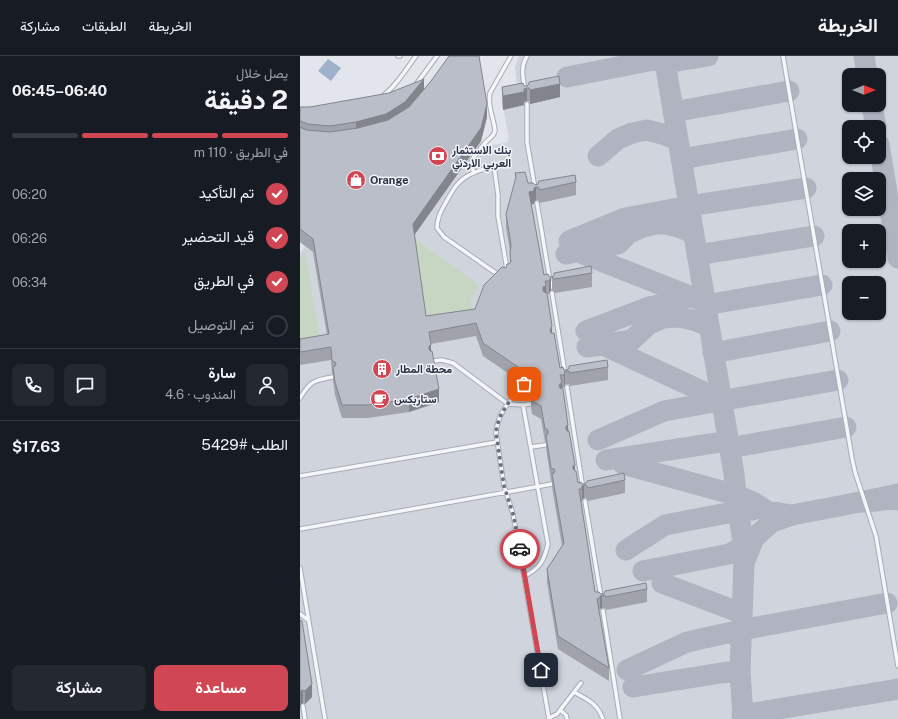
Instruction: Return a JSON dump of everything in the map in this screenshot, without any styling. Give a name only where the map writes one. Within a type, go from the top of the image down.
[{"type":"lane","points":[[379,99],[388,92],[401,77],[416,56]]},
{"type":"lane","points":[[414,87],[437,56]]},
{"type":"lane","points":[[474,173],[471,163],[472,159],[492,137],[495,131],[489,104],[490,93],[511,56]]},
{"type":"lane","points":[[526,96],[522,69],[527,56]]},
{"type":"lane","points":[[783,56],[850,451],[855,472],[876,536],[898,666]]},
{"type":"lane","points":[[527,104],[528,150],[536,195]]},
{"type":"lane","points":[[504,278],[444,237],[437,228],[439,213],[456,186],[462,180],[474,173],[494,166],[498,195],[498,216],[508,274]]},
{"type":"lane","points":[[537,203],[551,287]]},
{"type":"lane","points":[[552,293],[552,305],[557,339],[566,380]]},
{"type":"lane","points":[[432,361],[442,360],[452,364],[508,404],[530,404]]},
{"type":"lane","points":[[300,398],[306,388],[315,381],[333,377]]},
{"type":"lane","points":[[524,384],[501,413],[496,425],[496,433],[506,492],[513,514],[525,576],[549,718],[557,714],[581,683]]},
{"type":"lane","points":[[567,387],[584,494]]},
{"type":"lane","points":[[562,399],[569,398]]},
{"type":"lane","points":[[523,405],[548,544],[546,554],[541,564],[534,571],[525,576]]},
{"type":"lane","points":[[569,441],[576,440]]},
{"type":"lane","points":[[300,476],[497,442]]},
{"type":"lane","points":[[531,447],[545,445]]},
{"type":"lane","points":[[576,481],[582,480]]},
{"type":"lane","points":[[300,529],[552,484]]},
{"type":"lane","points":[[585,501],[602,604]]},
{"type":"lane","points":[[300,568],[325,719]]},
{"type":"lane","points":[[603,611],[620,719]]},
{"type":"lane","points":[[300,614],[308,620]]},
{"type":"lane","points":[[574,692],[596,705],[603,719]]},
{"type":"lane","points":[[303,706],[306,719]]},
{"type":"lane","points":[[560,710],[566,715],[567,719]]},
{"type":"shaded area","points":[[519,56],[898,56],[898,719],[300,719],[300,252],[305,247],[300,242],[487,117],[481,140],[484,146],[506,143],[509,140],[502,101],[518,98],[515,67]]},
{"type":"green space","points":[[415,239],[479,285],[471,299],[472,315],[426,321]]},
{"type":"green space","points":[[305,252],[320,340],[300,344],[300,258]]},
{"type":"water","points":[[328,59],[341,68],[331,81],[318,71]]},
{"type":"building","name":"محطة المطار","points":[[449,56],[479,56],[487,104],[481,128],[413,224],[426,316],[475,309],[484,285],[502,267],[506,268],[507,264],[511,262],[511,245],[506,214],[516,177],[515,173],[525,172],[528,183],[533,183],[536,185],[539,181],[575,175],[576,182],[540,190],[536,187],[534,188],[534,191],[529,192],[544,275],[548,274],[551,277],[549,281],[545,281],[546,286],[543,287],[543,290],[547,293],[552,326],[550,330],[551,333],[554,333],[560,368],[563,367],[564,370],[567,370],[569,366],[607,360],[608,367],[570,373],[569,371],[565,371],[564,375],[560,375],[562,383],[559,386],[563,389],[568,425],[566,426],[566,429],[569,431],[575,465],[573,466],[573,469],[576,471],[578,483],[581,482],[582,484],[585,484],[587,481],[624,473],[625,480],[588,488],[584,485],[582,486],[582,489],[579,489],[595,592],[603,594],[605,591],[646,583],[647,589],[606,597],[605,595],[602,595],[597,599],[609,668],[558,636],[547,569],[564,543],[552,474],[555,471],[551,468],[546,435],[548,434],[548,431],[545,429],[541,406],[532,401],[531,394],[533,393],[533,390],[530,388],[527,370],[524,368],[521,369],[483,343],[476,323],[429,332],[431,345],[429,346],[429,349],[432,351],[439,389],[409,399],[368,405],[342,405],[335,382],[333,367],[336,364],[332,361],[331,347],[300,352],[300,339],[329,334],[313,239],[300,229],[300,127],[306,130],[330,132],[358,128],[388,120],[409,107],[431,81]]},
{"type":"building","points":[[559,76],[560,84],[530,90],[527,88],[524,89],[524,92],[503,96],[502,87],[523,83],[524,86],[527,86],[529,82]]},
{"type":"building","points":[[424,79],[405,102],[386,114],[356,122],[330,126],[308,124],[300,121],[300,107],[310,107],[389,93]]},
{"type":"building","points":[[591,266],[592,273],[555,279],[552,277],[554,273]]},
{"type":"building","points":[[300,620],[302,621],[312,684],[305,691],[303,690],[300,693]]},
{"type":"taxiway","points":[[664,56],[734,474],[743,542],[744,564],[740,670],[743,719]]},
{"type":"taxiway","points":[[665,63],[708,56]]},
{"type":"taxiway","points":[[864,56],[866,68]]},
{"type":"taxiway","points":[[567,77],[664,58]]},
{"type":"taxiway","points":[[673,112],[789,91]]},
{"type":"taxiway","points":[[873,112],[875,120]]},
{"type":"taxiway","points":[[598,156],[618,139],[632,133],[647,130],[678,140]]},
{"type":"taxiway","points":[[681,159],[797,139]]},
{"type":"taxiway","points":[[882,164],[898,258]]},
{"type":"taxiway","points":[[569,241],[625,218],[689,206],[806,188]]},
{"type":"taxiway","points":[[566,254],[618,244],[629,233],[655,224],[666,224],[693,233]]},
{"type":"taxiway","points":[[697,255],[814,236]]},
{"type":"taxiway","points":[[583,254],[705,302]]},
{"type":"taxiway","points":[[705,305],[822,285]]},
{"type":"taxiway","points":[[586,331],[649,307],[682,300]]},
{"type":"taxiway","points":[[587,347],[632,340],[649,324],[663,318],[678,317],[693,320],[709,326]]},
{"type":"taxiway","points":[[713,353],[830,331]]},
{"type":"taxiway","points":[[603,345],[721,400]]},
{"type":"taxiway","points":[[598,440],[664,411],[838,380]]},
{"type":"taxiway","points":[[729,448],[846,427]]},
{"type":"taxiway","points":[[606,460],[728,441]]},
{"type":"taxiway","points":[[623,464],[736,495],[753,502],[767,511],[792,515]]},
{"type":"taxiway","points":[[898,494],[860,502],[898,500]]},
{"type":"taxiway","points":[[745,561],[754,538],[772,522],[792,515],[860,502]]},
{"type":"taxiway","points":[[626,550],[665,525],[738,511],[752,510]]},
{"type":"taxiway","points":[[643,571],[729,554],[744,546],[754,538]]},
{"type":"taxiway","points":[[662,583],[741,613]]},
{"type":"taxiway","points":[[627,670],[687,642],[741,630],[887,603]]},
{"type":"taxiway","points":[[633,687],[740,670]]},
{"type":"taxiway","points":[[742,715],[898,689]]},
{"type":"way so far","points":[[520,549],[511,506],[504,486],[496,425],[503,410],[524,384]]},
{"type":"place","name":"بنك الاستثمار العربي الاردني","points":[[438,156]]},
{"type":"place","name":"Orange","points":[[356,180]]},
{"type":"place","name":"محطة المطار","points":[[382,369]]},
{"type":"place","name":"ستاربكس","points":[[380,399]]},
{"type":"route","points":[[520,549],[541,670]]}]
